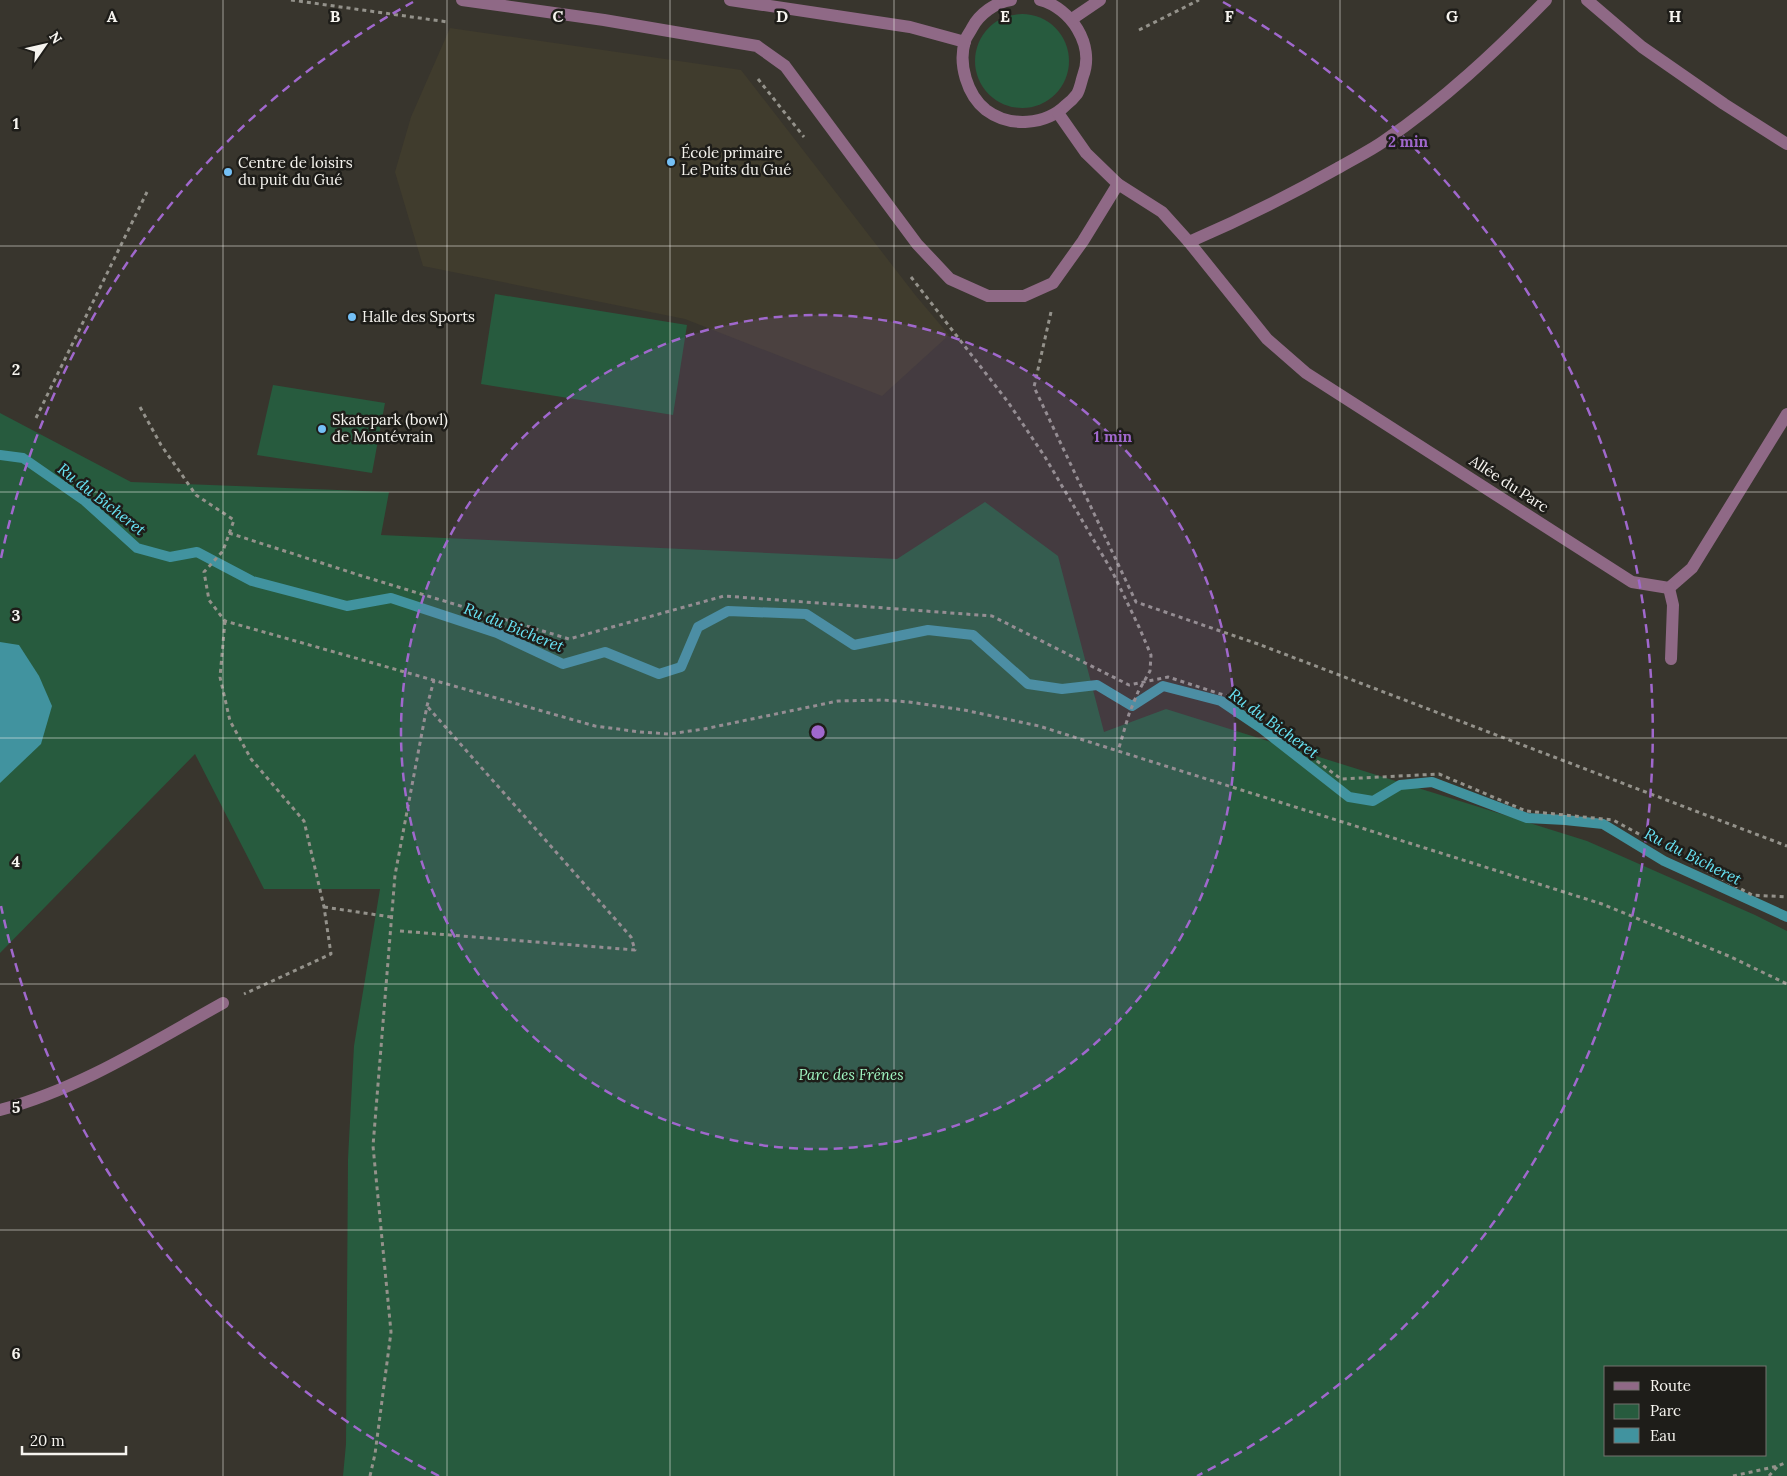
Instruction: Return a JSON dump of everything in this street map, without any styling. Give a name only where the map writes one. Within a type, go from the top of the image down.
[{"type":"street","points":[[462,0],[604,20],[757,46],[785,66],[918,244],[950,280],[988,296],[1024,296],[1053,283],[1083,241],[1118,184]]},
{"type":"street","points":[[730,0],[910,27],[965,42]]},
{"type":"street","points":[[1011,0],[1006,0],[988,9],[974,23],[965,42],[962,66],[970,91],[986,110],[1009,121],[1034,122],[1058,113],[1077,94],[1086,70],[1085,43],[1072,20],[1058,8],[1040,0]]},
{"type":"street","points":[[1072,20],[1100,0]]},
{"type":"street","points":[[1189,242],[1306,186],[1383,142],[1444,97],[1491,55],[1546,0]]},
{"type":"street","points":[[1587,0],[1642,47],[1724,104],[1787,144]]},
{"type":"street","name":"Allée du Parc","points":[[1058,113],[1086,153],[1118,184],[1162,212],[1189,242],[1267,339],[1306,373],[1632,582],[1669,588]]},
{"type":"street","points":[[1671,658],[1673,605],[1669,588],[1692,568],[1787,414]]},
{"type":"street","points":[[0,1110],[30,1102],[85,1079],[222,1003]]},
{"type":"path","points":[[291,0],[456,23]]},
{"type":"path","points":[[1139,30],[1199,0]]},
{"type":"path","points":[[754,75],[804,137]]},
{"type":"path","points":[[36,418],[146,192]]},
{"type":"path","points":[[907,271],[1008,402],[1045,457],[1113,573],[1139,627],[1151,655],[1150,671],[1138,692],[1129,714],[1118,752]]},
{"type":"path","points":[[1059,275],[1034,387],[1136,602],[1258,644],[1787,846]]},
{"type":"path","points":[[140,407],[161,445],[196,495],[234,520],[223,551],[204,572],[209,600],[225,621],[595,726],[640,732],[669,734],[704,729],[838,701],[883,700],[973,712],[1039,726],[1602,904],[1731,957],[1787,984]]},
{"type":"path","points":[[229,533],[569,639],[724,596],[992,616],[1129,685],[1168,676],[1233,698],[1342,780],[1439,774],[1526,812],[1613,820],[1752,895],[1787,897]]},
{"type":"path","points":[[222,1003],[331,954],[324,906],[304,821],[251,759],[230,721],[220,677],[225,621]]},
{"type":"path","points":[[370,1476],[391,1332],[372,1146],[395,875],[427,706],[434,680]]},
{"type":"path","points":[[400,931],[635,950],[631,937],[427,706]]},
{"type":"path","points":[[324,906],[392,917]]},
{"type":"path","points":[[1733,1476],[1778,1466],[1787,1462]]},
{"type":"path","points":[[1769,1476],[1778,1466]]},
{"type":"shaded area","points":[[450,28],[741,70],[916,296],[949,335],[882,396],[685,319],[423,266],[395,172],[411,117]]},
{"type":"green space","points":[[1022,14],[1040,17],[1055,28],[1066,43],[1069,61],[1066,79],[1055,94],[1040,105],[1022,108],[1004,105],[989,94],[978,79],[975,61],[978,43],[989,28],[1004,17]]},
{"type":"green space","points":[[495,294],[687,325],[673,415],[481,384]]},
{"type":"green space","name":"Skatepark (bowl) de Montévrain","points":[[273,385],[385,403],[372,473],[257,455]]},
{"type":"green space","name":"Parc des Frênes","points":[[0,413],[131,482],[389,492],[381,535],[897,559],[985,502],[1058,556],[1104,732],[1166,709],[1587,841],[1787,931],[1787,1476],[343,1476],[346,1444],[348,1159],[354,1046],[380,889],[264,889],[195,754],[0,953]]},
{"type":"water","points":[[0,642],[19,645],[39,676],[52,706],[41,744],[0,783]]},
{"type":"waterway","name":"Ru du Bicheret","points":[[0,455],[23,458],[85,501],[137,548],[170,557],[197,552],[252,581],[347,606],[391,598],[497,633],[563,664],[605,652],[659,674],[681,667],[698,627],[728,611],[806,614],[854,645],[928,630],[973,635],[1028,684],[1062,689],[1097,685],[1132,706],[1163,686],[1221,701],[1261,728],[1349,797],[1373,801],[1400,785],[1432,782],[1527,818],[1603,824],[1664,861],[1787,917]]},
{"type":"place","name":"École primaire Le Puits du Gué","points":[[671,162]]},
{"type":"place","name":"Centre de loisirs du puit du Gué","points":[[228,172]]},
{"type":"place","name":"Halle des Sports","points":[[352,317]]},
{"type":"place","name":"Skatepark (bowl) de Montévrain","points":[[322,429]]}]
